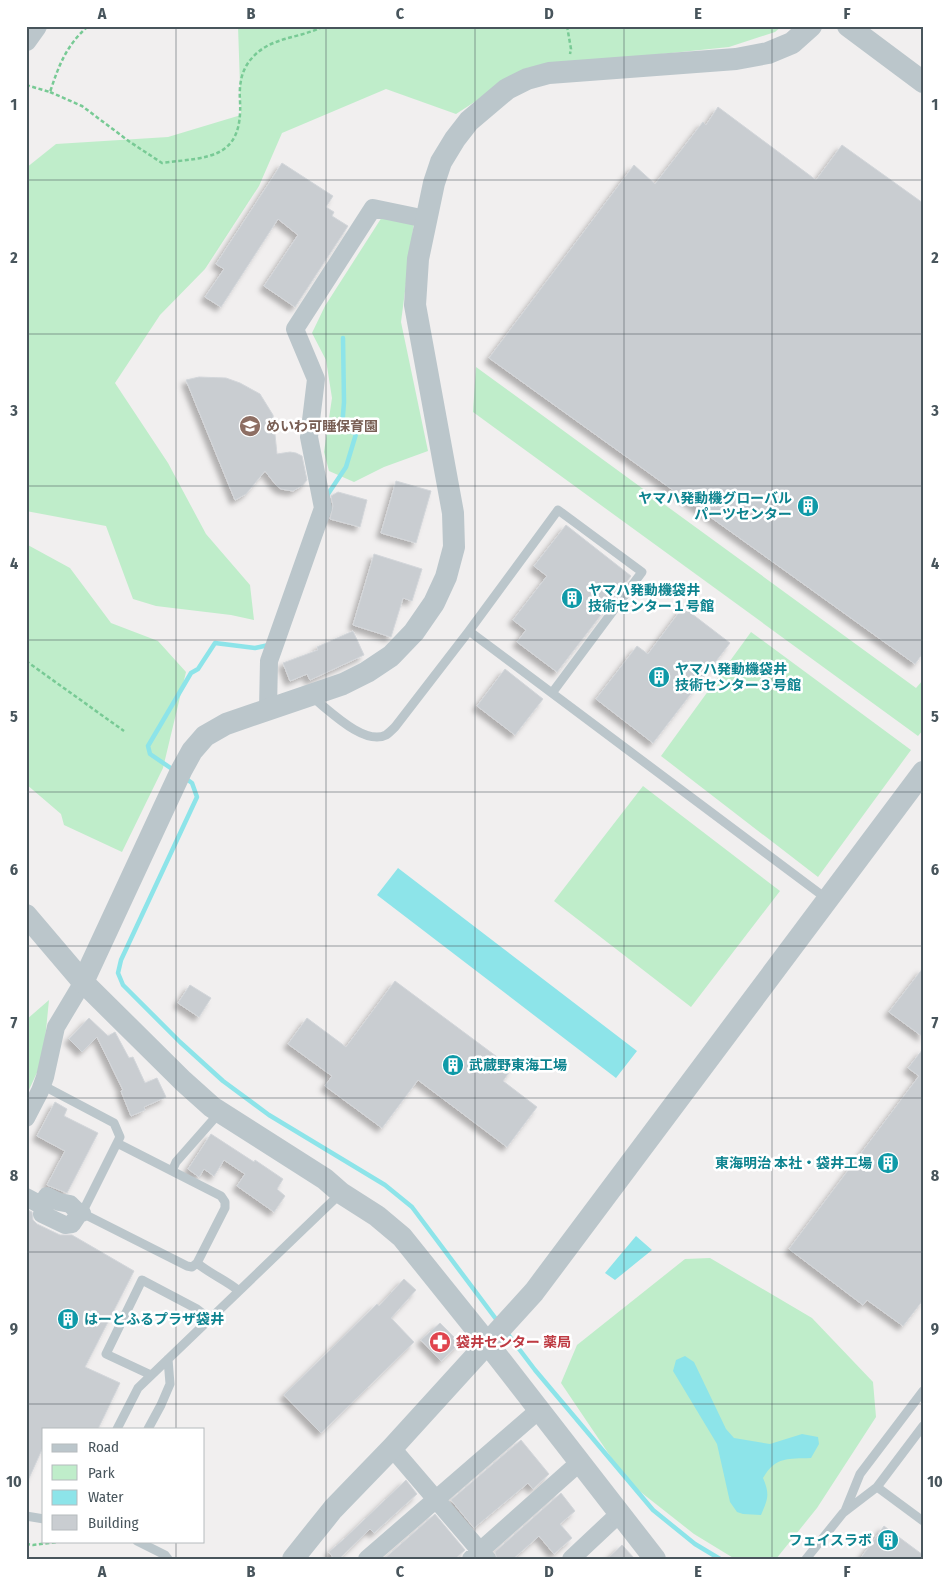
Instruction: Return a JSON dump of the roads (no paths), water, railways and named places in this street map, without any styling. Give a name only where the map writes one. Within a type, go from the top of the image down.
[{"type":"street","points":[[26,40],[36,26]]},
{"type":"street","points":[[26,1118],[42,1085],[56,1027],[83,982],[177,779],[192,751],[206,736],[226,724],[343,684],[392,656],[414,632],[434,604],[446,577],[454,547],[453,513],[415,305],[418,259],[434,183],[441,162],[455,139],[469,121],[507,89],[527,79],[566,71],[736,59],[760,55],[792,43],[811,26]]},
{"type":"street","points":[[848,26],[923,82]]},
{"type":"street","points":[[268,709],[269,661],[323,508],[309,437],[316,379],[295,329],[373,208],[426,219]]},
{"type":"street","points":[[293,1559],[333,1510],[534,1292],[923,772]]},
{"type":"street","points":[[26,915],[83,982],[183,1081],[220,1112],[325,1179],[341,1193],[377,1216],[402,1237],[488,1344],[655,1559]]},
{"type":"street","points":[[34,1201],[45,1207],[42,1214],[65,1225],[72,1224],[81,1212]]},
{"type":"street","points":[[367,1559],[539,1410]]},
{"type":"street","points":[[392,1448],[479,1556],[580,1462]]},
{"type":"street","points":[[571,1559],[620,1513]]},
{"type":"lane","points":[[309,695],[354,730],[367,736],[377,737],[386,735],[395,727],[469,631],[558,510],[642,572],[552,693]]},
{"type":"lane","points":[[469,631],[827,899]]},
{"type":"lane","points":[[42,1085],[114,1123],[120,1137],[81,1212],[187,1266],[198,1263],[225,1208],[225,1202],[221,1196],[117,1143]]},
{"type":"lane","points":[[172,1171],[176,1162],[220,1112]]},
{"type":"lane","points":[[118,1428],[138,1388],[150,1375],[341,1193]]},
{"type":"lane","points":[[198,1263],[239,1291]]},
{"type":"lane","points":[[150,1375],[106,1354],[142,1280],[197,1309],[210,1319]]},
{"type":"lane","points":[[149,1428],[162,1405],[170,1384],[168,1359]]},
{"type":"lane","points":[[843,1513],[860,1474],[923,1391]]},
{"type":"lane","points":[[806,1559],[843,1513],[877,1487],[923,1426]]},
{"type":"lane","points":[[877,1487],[923,1521]]},
{"type":"lane","points":[[26,1516],[42,1519]]},
{"type":"lane","points":[[139,1542],[168,1559]]},
{"type":"water","points":[[398,868],[637,1051],[616,1078],[377,895]]},
{"type":"water","points":[[636,1236],[652,1250],[615,1280],[605,1273]]},
{"type":"water","points":[[685,1356],[694,1362],[726,1429],[734,1438],[770,1444],[802,1434],[818,1437],[819,1444],[811,1458],[783,1460],[768,1471],[763,1478],[767,1488],[767,1496],[761,1515],[737,1512],[730,1502],[717,1444],[673,1371],[676,1360]]},
{"type":"waterway","points":[[327,497],[346,467],[356,434],[342,428],[344,402],[343,338]]},
{"type":"waterway","points":[[175,771],[150,754],[148,746],[191,673],[198,669],[215,643],[255,648],[269,645]]},
{"type":"waterway","points":[[185,778],[192,783],[197,797],[121,960],[118,973],[123,985],[180,1042],[223,1081],[269,1115],[385,1185],[412,1207],[499,1323]]},
{"type":"waterway","points":[[507,1333],[535,1370],[653,1510],[695,1544],[720,1559]]},
{"type":"place","name":"めいわ可睡保育園","points":[[250,426]]},
{"type":"place","name":"ヤマハ発動機グローバル パーツセンター","points":[[808,506]]},
{"type":"place","name":"ヤマハ発動機袋井 技術センター１号館","points":[[572,598]]},
{"type":"place","name":"ヤマハ発動機袋井 技術センター３号館","points":[[659,677]]},
{"type":"place","name":"武蔵野東海工場","points":[[453,1065]]},
{"type":"place","name":"東海明治 本社・袋井工場","points":[[888,1163]]},
{"type":"place","name":"はーとふるプラザ袋井","points":[[68,1319]]},
{"type":"place","name":"袋井センター 薬局","points":[[440,1342]]},
{"type":"place","name":"フェイスラボ","points":[[888,1540]]}]
